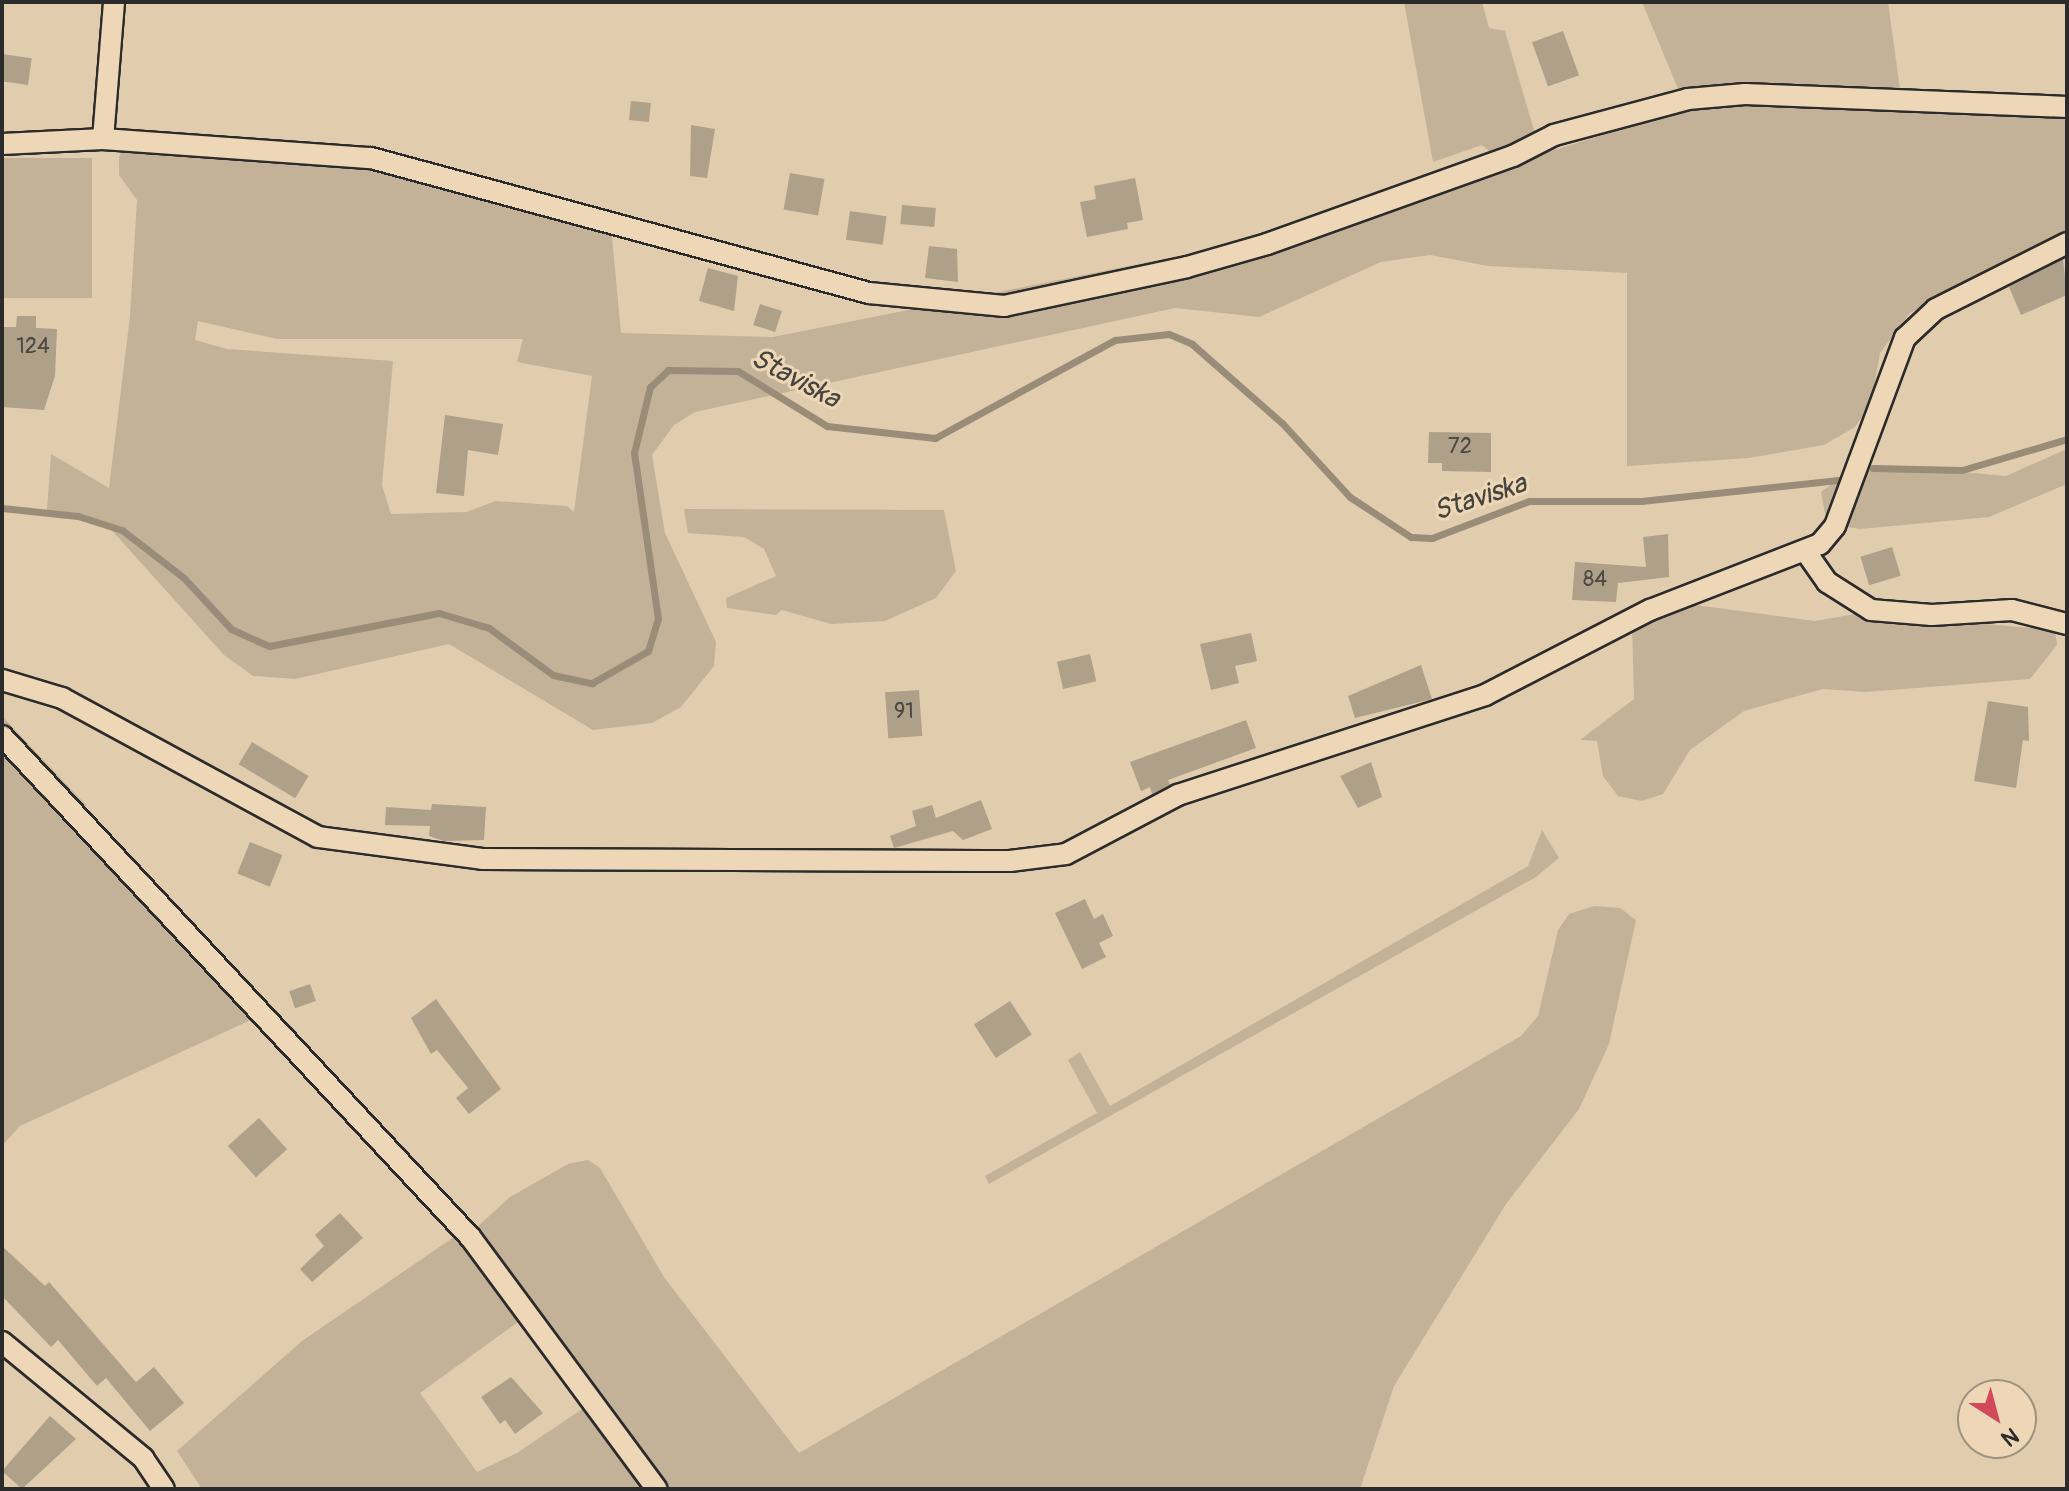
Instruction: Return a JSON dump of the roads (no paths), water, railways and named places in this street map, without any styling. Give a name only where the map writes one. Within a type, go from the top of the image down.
[{"type":"street","points":[[103,139],[114,2]]},
{"type":"street","points":[[2,144],[103,139],[371,158],[869,293],[1004,306],[1187,267],[1267,244],[1513,156],[1554,135],[1688,99],[1745,94],[2067,107]]},
{"type":"street","points":[[2,680],[62,698],[318,837],[482,859],[1010,861],[1066,854],[1178,795],[1485,695],[1650,610],[1806,552],[1835,526],[1905,338],[1936,309],[2067,243]]},
{"type":"street","points":[[1806,552],[1827,582],[1871,610],[1932,615],[2012,610],[2067,624]]},
{"type":"street","points":[[2,736],[471,1238],[657,1489]]},
{"type":"street","points":[[2,1342],[143,1458],[164,1489]]},
{"type":"waterway","name":"Staviska","points":[[2,508],[78,516],[122,530],[184,578],[231,629],[269,646],[439,613],[489,628],[553,675],[592,683],[648,651],[658,619],[634,453],[650,387],[668,370],[738,371],[827,426],[935,438],[1115,340],[1169,334],[1192,344],[1283,424],[1350,497],[1411,537],[1432,538],[1529,501],[1641,501],[1848,479]]},
{"type":"waterway","name":"Staviska","points":[[1873,468],[1962,470],[2067,439]]}]
